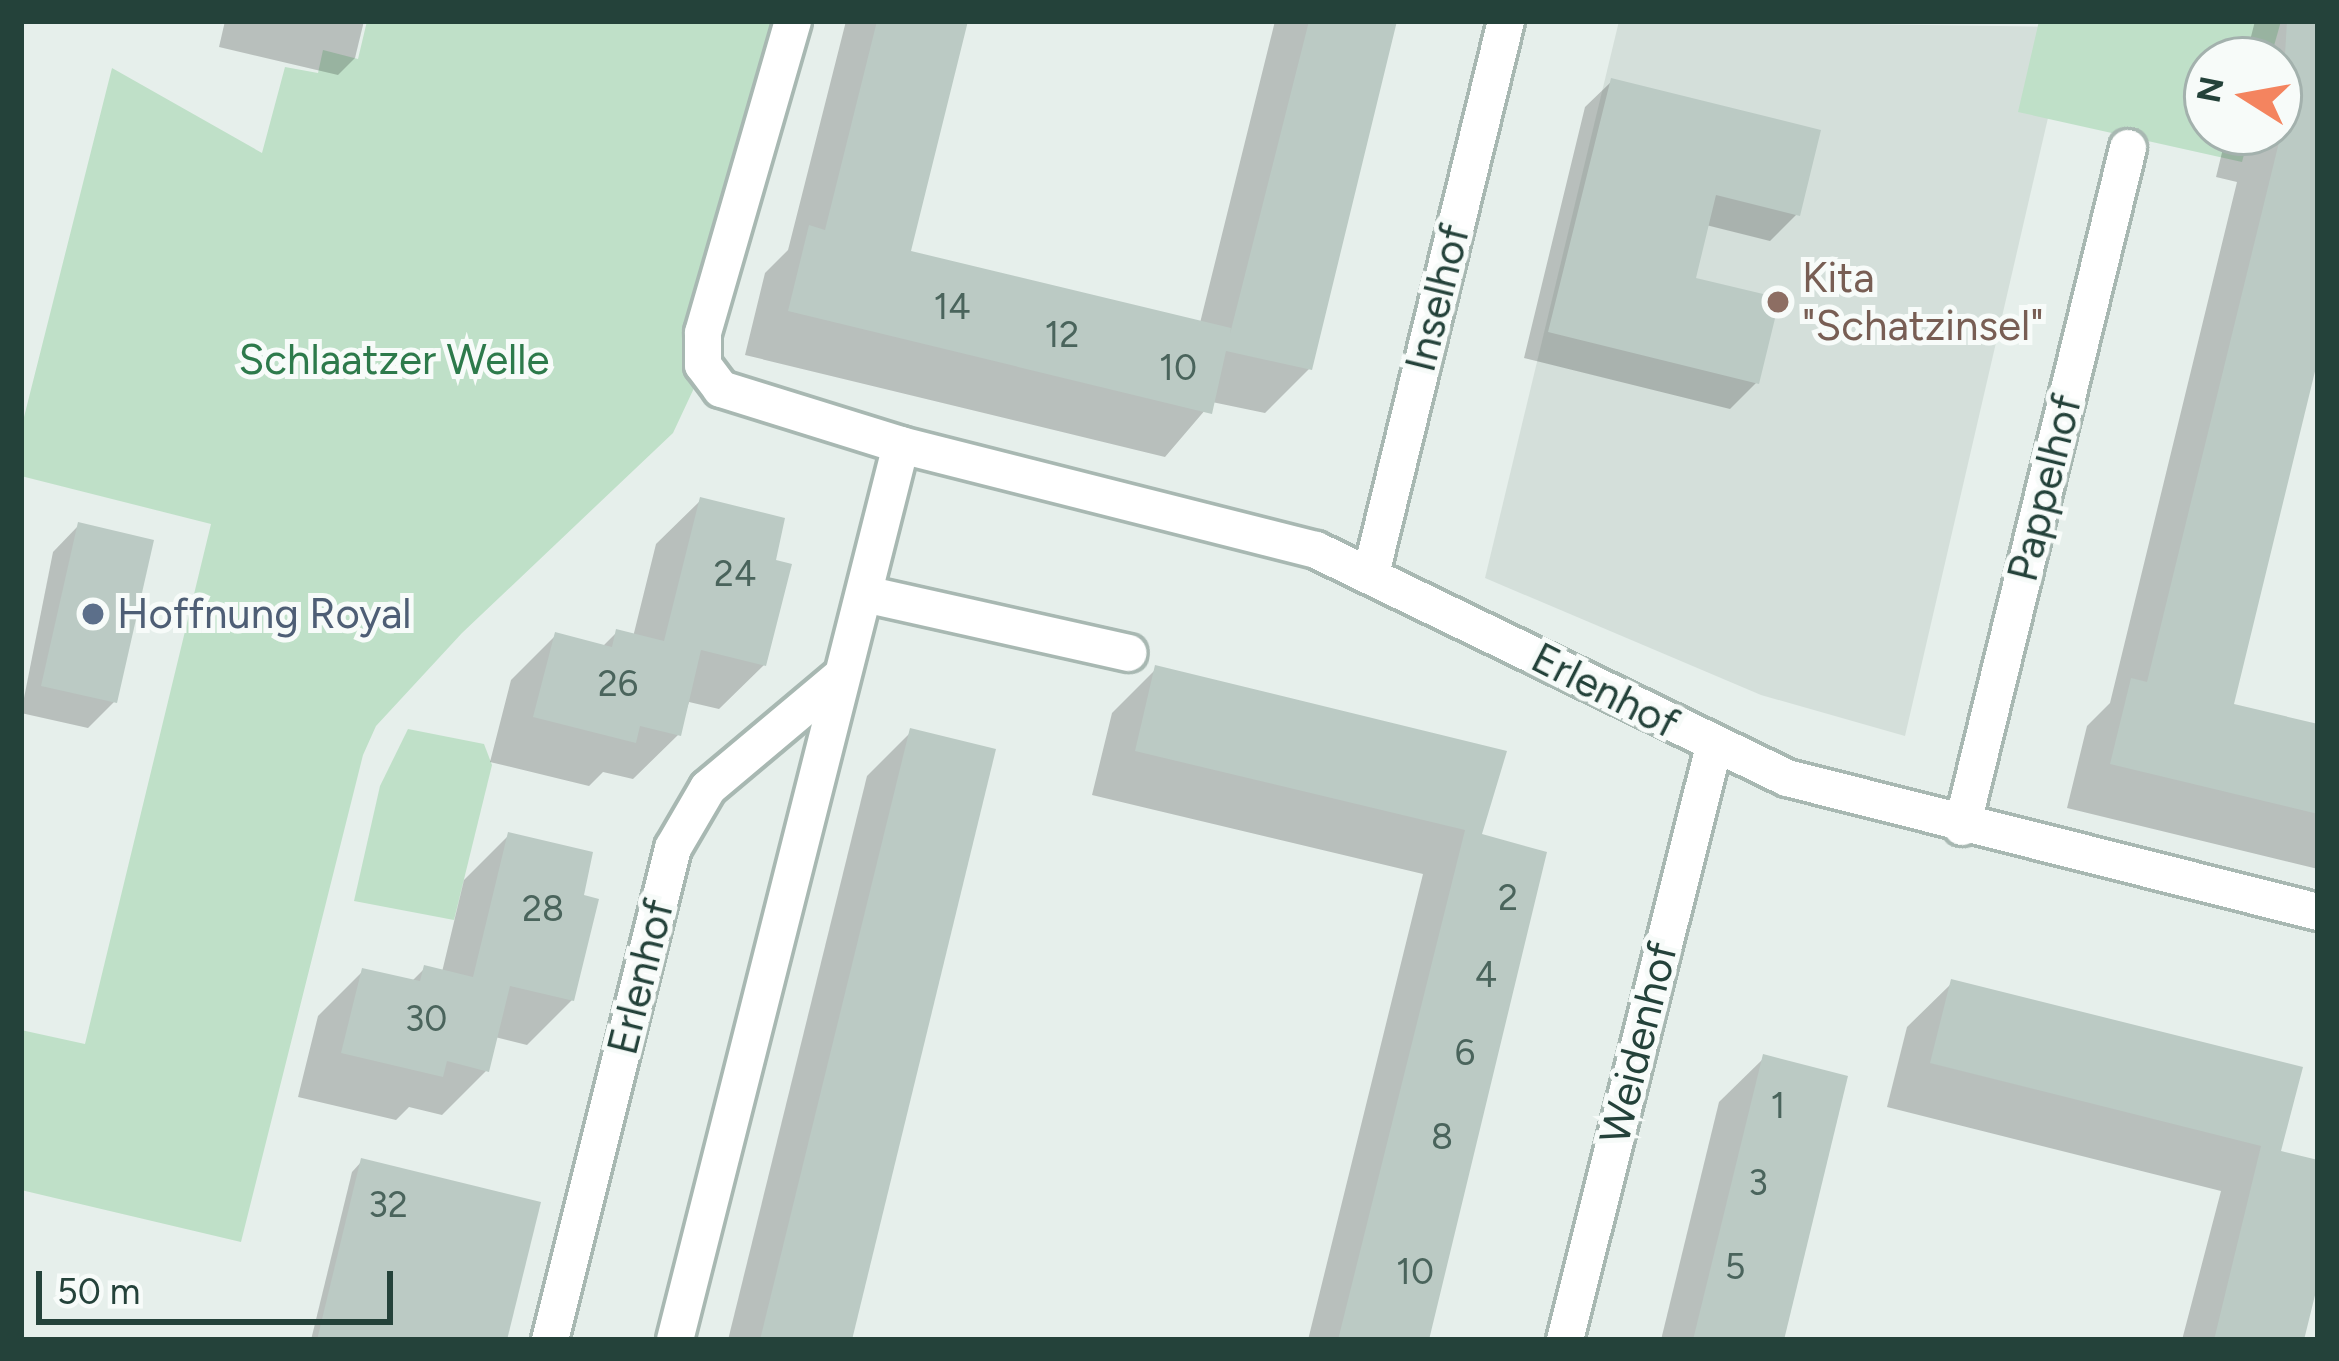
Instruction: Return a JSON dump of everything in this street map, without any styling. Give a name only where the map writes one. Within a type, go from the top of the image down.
[{"type":"street","name":"Erlenhof","points":[[793,21],[704,332],[703,364],[743,402],[1316,550],[1787,778],[1962,827],[2318,912]]},
{"type":"street","name":"Inselhof","points":[[1371,574],[1505,21]]},
{"type":"street","name":"Pappelhof","points":[[1962,827],[2128,148]]},
{"type":"street","points":[[675,1340],[901,445]]},
{"type":"street","points":[[865,594],[1128,653]]},
{"type":"street","name":"Erlenhof","points":[[550,1340],[673,848],[708,788],[839,679]]},
{"type":"street","name":"Weidenhof","points":[[1565,1340],[1714,746]]},
{"type":"shaded area","name":"Kita \"Schatzinsel\"","points":[[1619,21],[2069,27],[1905,736],[1761,695],[1485,578]]},
{"type":"green space","name":"Schlaatzer Welle","points":[[367,21],[777,21],[696,320],[695,386],[673,433],[462,633],[376,726],[363,755],[241,1242],[21,1190],[21,1030],[85,1044],[211,524],[21,476],[21,429],[112,68],[262,153],[285,67],[318,73],[323,50],[358,59]]},
{"type":"green space","points":[[2039,21],[2281,21],[2277,36],[2183,36],[2183,149],[2018,112]]},
{"type":"green space","points":[[408,729],[484,744],[492,765],[454,920],[354,901],[380,786]]},
{"type":"building","points":[[877,21],[968,21],[911,251],[1231,328],[1230,334],[1309,21],[1397,21],[1312,370],[1226,351],[1212,414],[788,311],[809,225],[825,230]]},
{"type":"building","points":[[2287,21],[2318,21],[2318,359],[2234,704],[2318,724],[2318,814],[2110,764],[2131,678],[2147,682],[2276,156],[2303,156],[2303,36],[2286,36]]},
{"type":"building","points":[[1611,78],[1821,130],[1800,216],[1716,195],[1696,278],[1780,298],[1759,384],[1548,332]]},
{"type":"building","points":[[700,497],[785,518],[776,560],[792,564],[766,666],[701,650],[681,736],[640,726],[636,743],[533,717],[555,632],[612,647],[616,629],[664,641]]},
{"type":"building","points":[[78,522],[154,540],[117,703],[41,686]]},
{"type":"building","points":[[1155,665],[1507,751],[1482,834],[1547,852],[1429,1340],[1338,1340],[1465,830],[1135,751]]},
{"type":"building","points":[[910,728],[996,749],[852,1340],[760,1340]]},
{"type":"building","points":[[508,832],[593,852],[584,895],[599,899],[574,1001],[510,986],[489,1072],[447,1061],[443,1077],[341,1053],[362,968],[420,981],[424,965],[473,977]]},
{"type":"building","points":[[1951,979],[2303,1067],[2281,1151],[2318,1160],[2318,1283],[2304,1340],[2214,1340],[2261,1146],[2269,1148],[1930,1063]]},
{"type":"building","points":[[1763,1054],[1848,1076],[1784,1340],[1693,1340]]},
{"type":"building","points":[[361,1158],[541,1202],[507,1340],[317,1340]]},
{"type":"place","name":"Kita \"Schatzinsel\"","points":[[1778,302]]},
{"type":"place","name":"Hoffnung Royal","points":[[93,614]]}]
